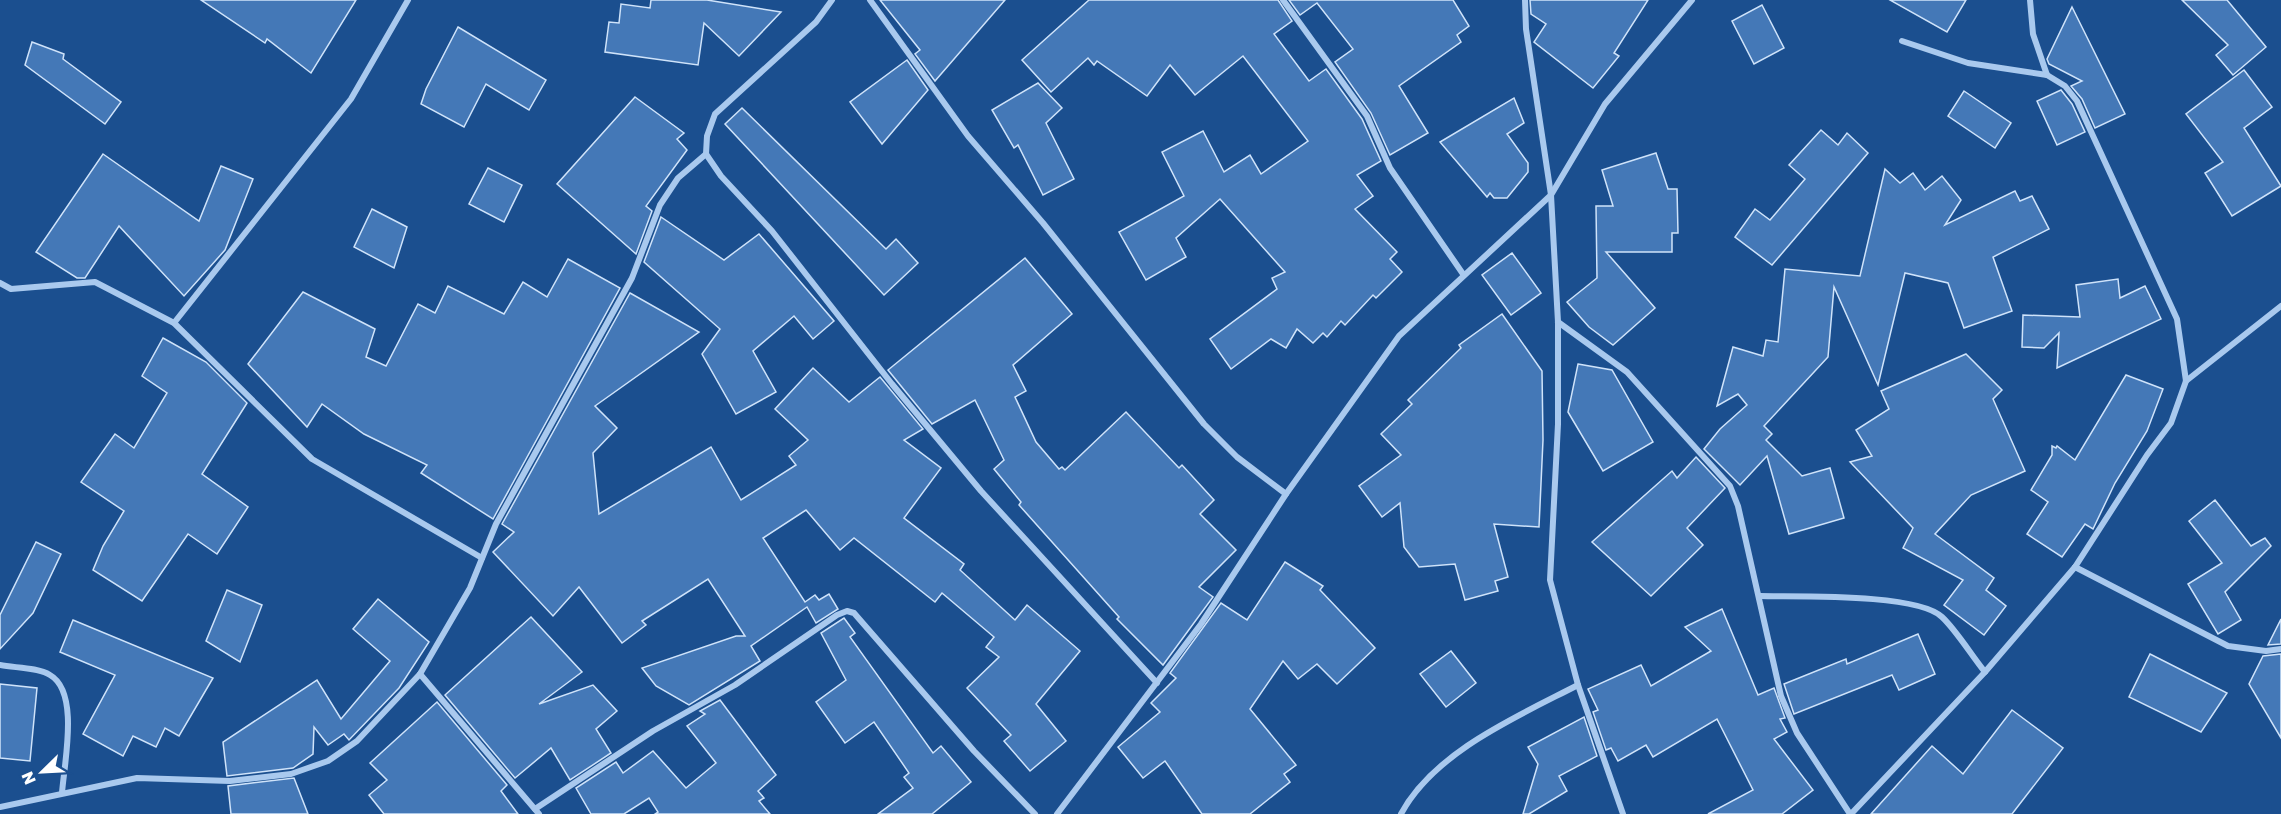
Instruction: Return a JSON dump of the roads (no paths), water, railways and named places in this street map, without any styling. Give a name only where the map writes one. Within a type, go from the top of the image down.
[{"type":"street","points":[[174,323],[351,99],[408,0]]},
{"type":"street","points":[[832,0],[816,22],[715,114],[706,136],[706,154],[721,176],[772,231],[892,384],[981,491],[1157,683]]},
{"type":"street","points":[[870,0],[968,136],[1043,223],[1204,424],[1237,457],[1286,494]]},
{"type":"street","points":[[1283,0],[1367,116],[1390,168],[1463,274]]},
{"type":"street","points":[[1525,0],[1526,29],[1551,195],[1558,322],[1558,424],[1550,580],[1578,685],[1623,814]]},
{"type":"street","points":[[1056,814],[1201,624],[1286,494],[1399,336],[1463,274],[1551,195],[1605,104],[1692,0]]},
{"type":"street","points":[[2030,0],[2033,34],[2047,75]]},
{"type":"street","points":[[1558,322],[1627,372],[1730,486],[1738,506],[1760,596],[1781,696],[1797,733],[1850,814],[1985,672],[2075,567],[2171,423],[2186,381],[2177,319],[2077,101],[2065,86],[2047,75],[1968,63],[1902,41]]},
{"type":"street","points":[[0,807],[137,778],[230,781],[291,774],[328,761],[357,741],[420,674],[470,588],[496,524],[632,278],[660,205],[678,178],[706,154]]},
{"type":"street","points":[[0,284],[11,289],[95,282],[174,323],[312,459],[482,558]]},
{"type":"street","points":[[2186,381],[2281,306]]},
{"type":"street","points":[[2075,567],[2228,646],[2266,651],[2281,649]]},
{"type":"street","points":[[1760,596],[1879,600],[1914,605],[1941,616],[1985,672]]},
{"type":"street","points":[[420,674],[537,811],[653,731],[735,685],[837,615],[847,611],[854,613],[974,751],[1035,814]]},
{"type":"street","points":[[0,665],[49,674],[62,684],[68,709],[62,794]]},
{"type":"street","points":[[1401,814],[1409,798],[1443,764],[1504,723],[1578,685]]}]
